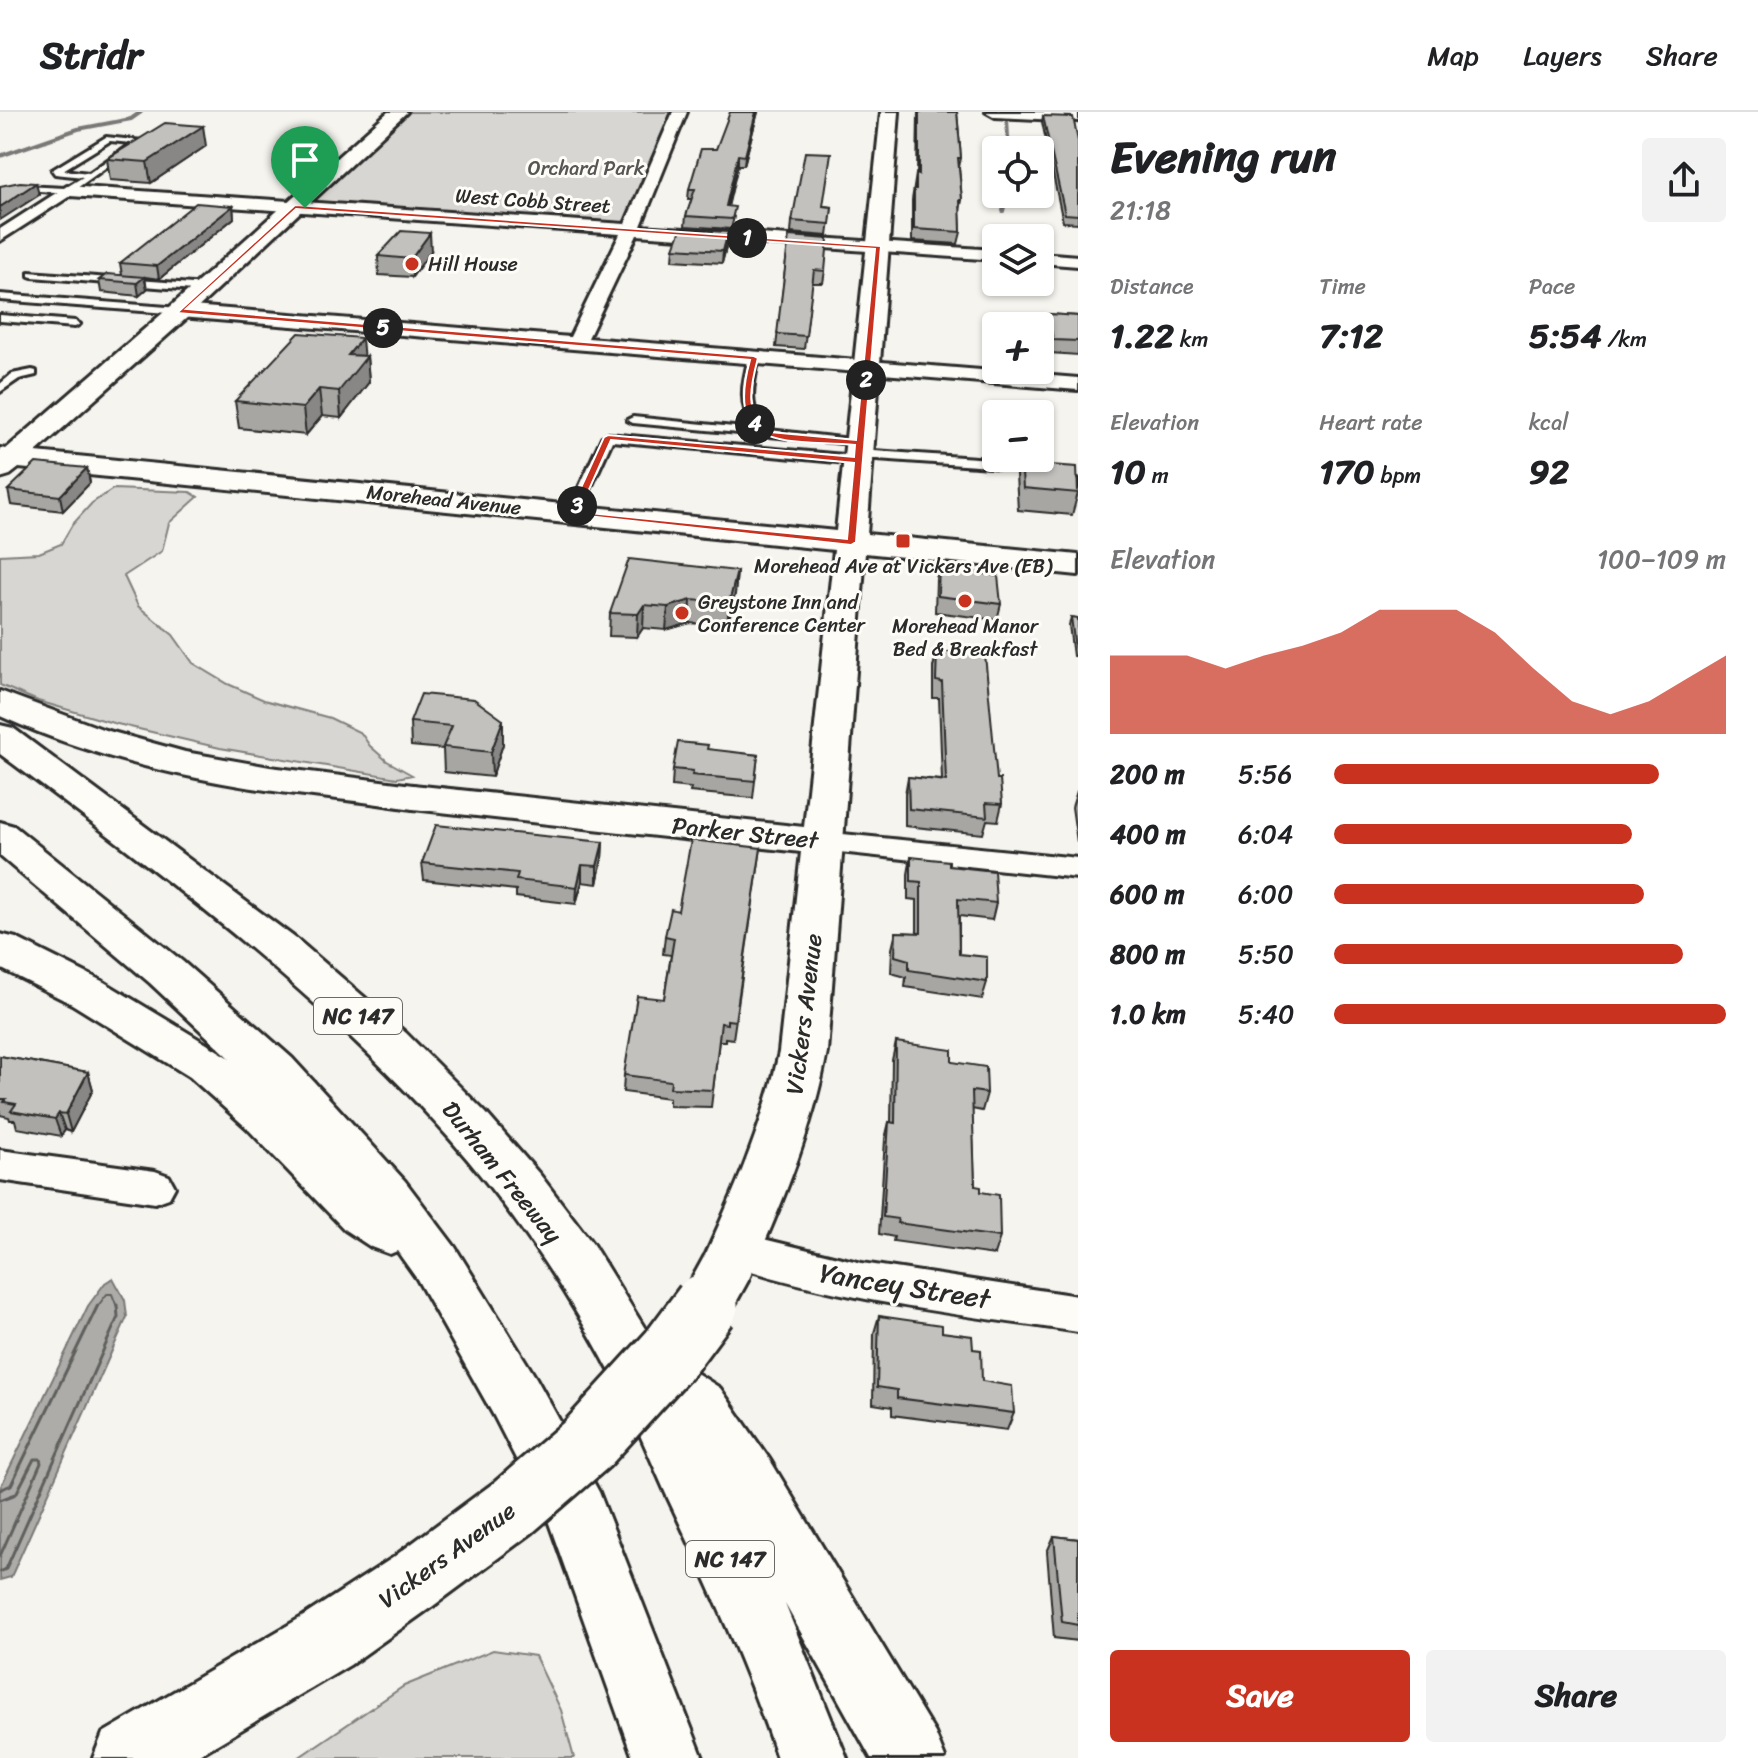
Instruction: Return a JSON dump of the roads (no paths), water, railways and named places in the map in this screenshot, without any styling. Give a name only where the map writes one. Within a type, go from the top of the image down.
[{"type":"main road","points":[[4,461],[206,288],[398,112]]},
{"type":"main road","name":"Vickers Avenue","points":[[128,1758],[326,1641],[414,1581],[514,1507],[587,1444],[691,1328],[731,1258],[769,1176],[795,1095],[803,1052],[890,112]]},
{"type":"main road","points":[[995,112],[1078,116]]},
{"type":"main road","name":"Morehead Avenue","points":[[4,461],[1078,565]]},
{"type":"main road","name":"Parker Street","points":[[0,702],[45,724],[129,751],[252,776],[823,842]]},
{"type":"main road","name":"Durham Freeway","points":[[0,736],[147,842],[287,954],[391,1047],[453,1110],[558,1239],[637,1366],[727,1551],[798,1717],[812,1758]]},
{"type":"main road","points":[[0,835],[166,972],[275,1071],[386,1196],[436,1263],[508,1385],[577,1513],[668,1758]]},
{"type":"main road","points":[[0,949],[88,993],[207,1065],[265,1115],[364,1215],[436,1263]]},
{"type":"main road","points":[[637,1366],[699,1407],[748,1480],[910,1758]]},
{"type":"street","points":[[576,343],[614,269],[680,112]]},
{"type":"street","name":"West Cobb Street","points":[[67,191],[982,254]]},
{"type":"street","points":[[0,236],[67,191]]},
{"type":"street","points":[[1054,259],[1078,261]]},
{"type":"street","points":[[180,311],[1078,384]]},
{"type":"street","name":"Parker Street","points":[[823,842],[1078,868]]},
{"type":"street","points":[[0,1165],[155,1187]]},
{"type":"street","name":"Yancey Street","points":[[731,1258],[1078,1314]]},
{"type":"lane","points":[[0,193],[14,188],[67,191],[139,141],[127,138],[104,141],[55,172],[90,175]]},
{"type":"lane","points":[[32,274],[206,288]]},
{"type":"lane","points":[[0,297],[180,311]]},
{"type":"lane","points":[[0,318],[75,324]]},
{"type":"lane","points":[[754,358],[746,387],[747,406],[757,428],[768,435]]},
{"type":"lane","points":[[0,389],[16,376],[32,373]]},
{"type":"lane","points":[[633,420],[768,435],[859,452]]},
{"type":"lane","points":[[573,514],[608,437],[1006,464],[1078,483]]},
{"type":"water","points":[[113,1278],[125,1300],[127,1317],[11,1577],[0,1580],[0,1488],[88,1306],[105,1283]]},
{"type":"waterway","points":[[0,156],[78,129],[131,119],[141,112]]},
{"type":"waterway","points":[[1007,118],[1008,136]]},
{"type":"place","name":"Hill House","points":[[412,264]]},
{"type":"place","name":"Morehead Ave at Vickers Ave (EB)","points":[[903,541]]},
{"type":"place","name":"Morehead Manor Bed & Breakfast","points":[[965,601]]},
{"type":"place","name":"Greystone Inn and Conference Center","points":[[682,613]]},
{"type":"park label","name":"Orchard Park","points":[[586,168]]}]
